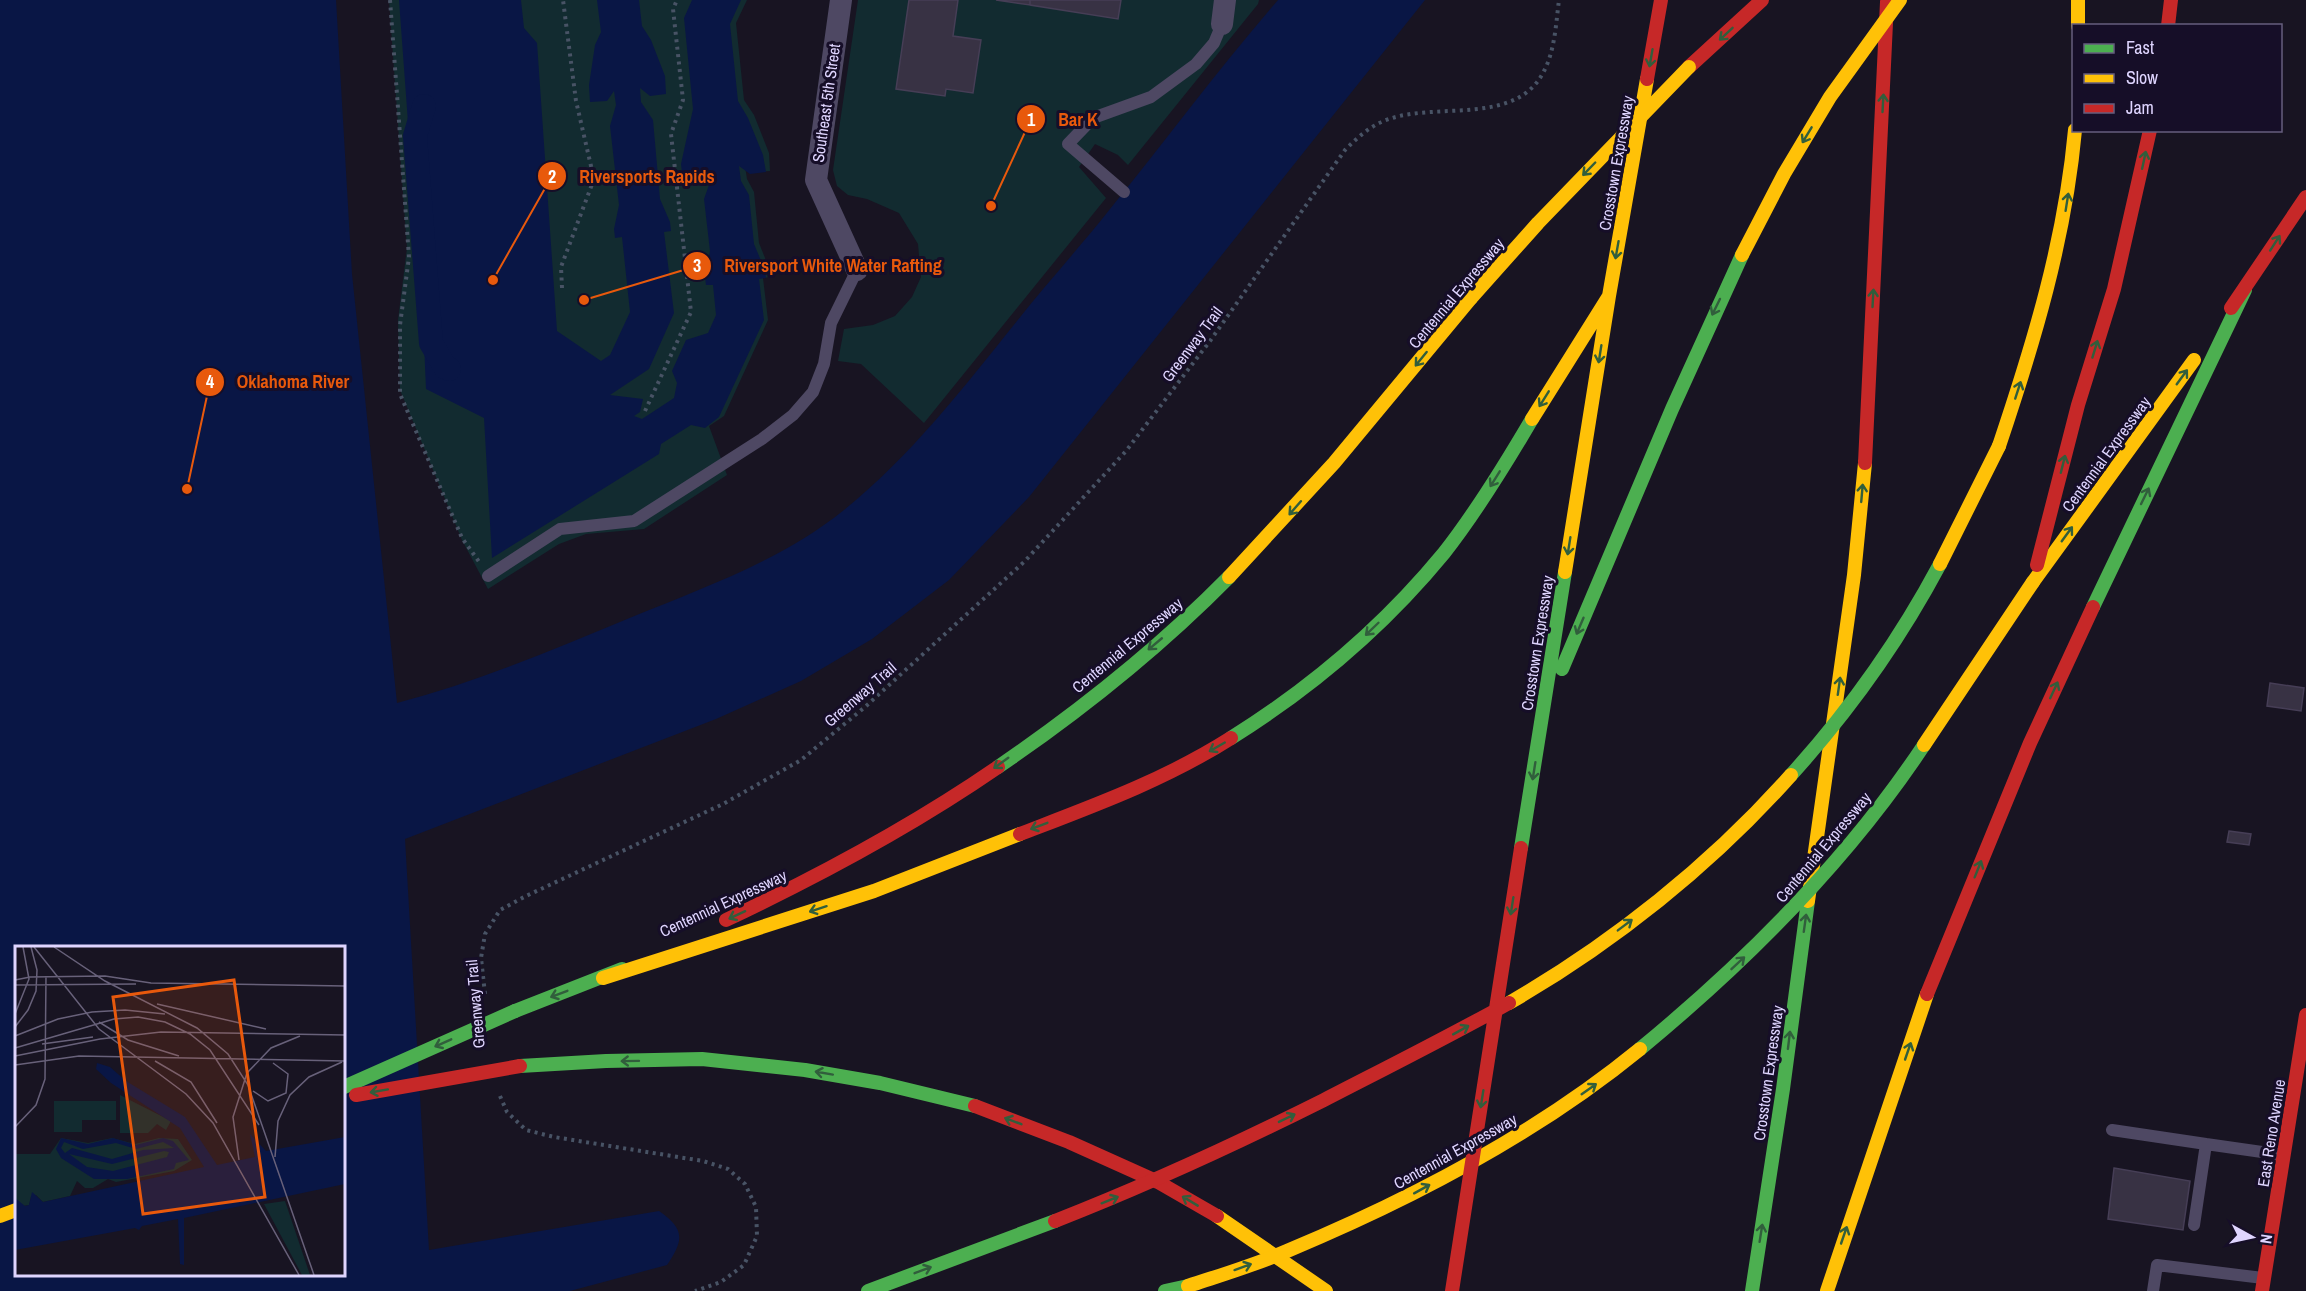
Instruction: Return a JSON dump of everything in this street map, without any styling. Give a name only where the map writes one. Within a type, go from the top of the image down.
[{"type":"main road","name":"Crosstown Expressway","points":[[1452,1291],[1609,296],[1662,0]]},
{"type":"main road","name":"Centennial Expressway","points":[[718,924],[855,856],[964,790],[1083,705],[1186,618],[1283,521],[1378,413],[1471,298],[1538,223],[1689,67],[1762,0]]},
{"type":"main road","name":"Crosstown Expressway","points":[[1752,1291],[1783,1089],[1854,575],[1866,440],[1887,0]]},
{"type":"main road","points":[[1886,52],[1892,0]]},
{"type":"main road","points":[[1543,714],[1680,389],[1742,255],[1784,174],[1830,97],[1900,0]]},
{"type":"main road","points":[[2078,0],[2078,24]]},
{"type":"main road","points":[[2168,24],[2171,0]]},
{"type":"main road","points":[[868,1291],[1112,1199],[1282,1121],[1463,1029],[1538,984],[1608,937],[1693,873],[1770,798],[1808,757],[1860,693],[1920,600],[1968,513],[2000,446],[2045,306],[2062,233],[2075,132]]},
{"type":"main road","points":[[2033,582],[2078,405],[2114,289],[2150,132]]},
{"type":"main road","name":"Centennial Expressway","points":[[1164,1291],[1184,1289],[1285,1252],[1403,1200],[1546,1119],[1598,1083],[1676,1019],[1743,959],[1803,899],[1907,771],[2033,582],[2245,290],[2306,197]]},
{"type":"main road","points":[[1827,1291],[1925,1000],[2030,743],[2125,538],[2245,290]]},
{"type":"main road","points":[[603,978],[874,891],[1135,790],[1168,775],[1249,728],[1332,666],[1402,600],[1431,568],[1492,484],[1609,296]]},
{"type":"main road","name":"Centennial Expressway","points":[[345,1087],[515,1011],[603,978],[698,934]]},
{"type":"main road","name":"East Reno Avenue","points":[[2263,1284],[2305,1034],[2306,1015]]},
{"type":"main road","points":[[345,1098],[519,1066],[606,1061],[702,1059],[805,1070],[880,1083],[969,1104],[1069,1142],[1158,1182],[1233,1227],[1326,1291]]},
{"type":"main road","points":[[0,1216],[15,1210]]},
{"type":"street","name":"Southeast 5th Street","points":[[841,0],[816,180],[857,270]]},
{"type":"street","points":[[1222,24],[1225,0]]},
{"type":"lane","points":[[1124,192],[1068,144],[1093,118],[1151,97],[1196,64],[1214,43],[1222,24]]},
{"type":"lane","points":[[488,576],[506,558],[560,529],[633,521],[762,439],[793,415],[813,392],[824,364],[831,323],[857,270]]},
{"type":"lane","points":[[2112,1130],[2284,1155]]},
{"type":"lane","points":[[2194,1225],[2206,1144]]},
{"type":"lane","points":[[2153,1291],[2157,1265],[2263,1284]]},
{"type":"path","points":[[390,0],[409,257],[400,325],[400,394],[462,538],[488,576]]},
{"type":"path","points":[[562,288],[561,267],[594,178],[576,101],[563,0]]},
{"type":"path","points":[[645,411],[691,312],[671,134],[683,100],[673,9],[677,0]]},
{"type":"path","name":"Greenway Trail","points":[[486,1004],[481,958],[485,934],[500,910],[525,896],[723,804],[801,760],[865,707],[1025,561],[1126,451],[1210,341],[1345,150],[1364,132],[1389,119],[1412,113],[1484,108],[1517,100],[1532,89],[1544,72],[1551,53],[1560,0]]},
{"type":"path","points":[[499,1094],[507,1112],[526,1130],[554,1137],[703,1161],[728,1169],[745,1184],[756,1206],[757,1236],[744,1265],[722,1282],[695,1291]]},
{"type":"green space","points":[[389,0],[747,0],[736,23],[744,100],[754,115],[769,153],[770,171],[753,172],[745,166],[747,179],[754,192],[759,243],[769,268],[770,277],[763,278],[768,320],[724,416],[709,426],[727,475],[644,529],[586,534],[559,544],[488,589],[462,540],[400,390],[398,320],[407,248]]},
{"type":"green space","points":[[858,0],[1259,0],[1128,165],[1118,155],[1095,144],[1079,167],[1106,198],[924,423],[861,364],[838,361],[844,329],[873,325],[895,316],[912,297],[921,277],[918,244],[899,213],[867,199],[848,195],[837,186],[833,170]]},
{"type":"shaded area","points":[[0,0],[336,0],[352,274],[397,703],[516,664],[687,595],[769,558],[820,528],[892,467],[935,420],[1099,223],[1278,0],[1425,0],[1029,497],[949,580],[872,639],[801,681],[716,719],[405,839],[429,1250],[659,1211],[668,1217],[677,1229],[679,1242],[667,1265],[570,1291],[0,1291]]},
{"type":"shaded area","points":[[399,0],[521,0],[524,28],[537,43],[557,331],[601,361],[610,355],[630,312],[622,237],[615,238],[614,229],[619,205],[610,126],[616,105],[614,91],[607,101],[590,102],[589,85],[595,45],[601,32],[597,0],[639,0],[642,26],[651,40],[665,76],[666,94],[650,96],[640,88],[641,102],[653,120],[660,199],[670,222],[671,231],[664,232],[674,313],[649,369],[610,395],[643,399],[640,412],[634,416],[642,419],[674,398],[677,383],[672,371],[686,340],[708,333],[716,315],[713,285],[706,285],[705,277],[710,251],[704,199],[709,185],[707,170],[699,180],[683,181],[681,164],[693,109],[684,18],[692,0],[741,0],[730,24],[738,101],[748,118],[763,155],[766,172],[750,174],[739,166],[741,181],[749,195],[754,244],[765,270],[766,278],[759,279],[764,320],[719,417],[705,428],[691,425],[661,444],[659,454],[492,558],[484,418],[426,389],[424,343],[437,342],[423,136],[409,136]]},
{"type":"building","points":[[909,0],[958,0],[953,36],[981,40],[973,93],[946,89],[945,96],[896,89]]},
{"type":"building","points":[[996,0],[1030,0],[1030,5]]},
{"type":"building","points":[[1030,0],[1121,0],[1118,19],[1030,5]]},
{"type":"building","points":[[2270,683],[2304,688],[2301,711],[2267,706]]},
{"type":"building","points":[[2229,831],[2251,834],[2249,845],[2227,842]]},
{"type":"building","points":[[2114,1168],[2190,1181],[2183,1230],[2108,1219]]},
{"type":"waterway","points":[[424,106],[415,136],[431,343],[445,367],[449,369]]},
{"type":"traffic: fast","points":[[1562,669],[1672,409],[1742,255]]},
{"type":"traffic: fast","points":[[2093,607],[2245,290]]},
{"type":"traffic: fast","points":[[1231,738],[1318,677],[1397,606],[1456,537],[1490,488],[1532,419]]},
{"type":"traffic: fast","points":[[1791,775],[1833,726],[1872,674],[1908,620],[1940,564]]},
{"type":"traffic: fast","points":[[1521,848],[1565,572]]},
{"type":"traffic: fast","points":[[998,767],[1059,724],[1118,678],[1175,629],[1229,577]]},
{"type":"traffic: fast","points":[[1640,1049],[1719,980],[1794,907],[1862,829],[1924,745]]},
{"type":"traffic: fast","points":[[1752,1291],[1783,1089],[1808,901]]},
{"type":"traffic: fast","points":[[515,1011],[622,969]]},
{"type":"traffic: fast","points":[[345,1087],[515,1011]]},
{"type":"traffic: fast","points":[[520,1066],[702,1059],[805,1070],[880,1083],[975,1106]]},
{"type":"traffic: fast","points":[[868,1291],[1055,1221]]},
{"type":"traffic: fast","points":[[1165,1291],[1188,1286]]},
{"type":"traffic: slow","points":[[1742,255],[1784,174],[1830,97],[1900,0]]},
{"type":"traffic: slow","points":[[2078,0],[2078,24]]},
{"type":"traffic: slow","points":[[1471,298],[1538,223],[1689,67]]},
{"type":"traffic: slow","points":[[1565,572],[1609,296],[1647,79]]},
{"type":"traffic: slow","points":[[1999,446],[2036,329],[2056,251],[2075,132]]},
{"type":"traffic: slow","points":[[1532,419],[1609,296]]},
{"type":"traffic: slow","points":[[1229,577],[1334,463],[1471,298]]},
{"type":"traffic: slow","points":[[2033,582],[2194,360]]},
{"type":"traffic: slow","points":[[1940,564],[1999,446]]},
{"type":"traffic: slow","points":[[1808,901],[1854,575],[1865,463]]},
{"type":"traffic: slow","points":[[1924,745],[2033,582]]},
{"type":"traffic: slow","points":[[1509,1003],[1586,955],[1659,900],[1728,840],[1791,775]]},
{"type":"traffic: slow","points":[[603,978],[874,891],[1020,834]]},
{"type":"traffic: slow","points":[[1827,1291],[1927,994]]},
{"type":"traffic: slow","points":[[1188,1286],[1275,1256],[1380,1210],[1426,1187],[1471,1163],[1558,1110],[1640,1049]]},
{"type":"traffic: slow","points":[[0,1216],[15,1210]]},
{"type":"traffic: slow","points":[[1217,1216],[1326,1291]]},
{"type":"traffic: jam","points":[[1647,79],[1661,0]]},
{"type":"traffic: jam","points":[[1689,67],[1762,0]]},
{"type":"traffic: jam","points":[[2168,24],[2171,0]]},
{"type":"traffic: jam","points":[[1865,463],[1887,2]]},
{"type":"traffic: jam","points":[[2037,565],[2078,405],[2114,289],[2150,132]]},
{"type":"traffic: jam","points":[[2231,308],[2306,197]]},
{"type":"traffic: jam","points":[[1927,994],[2030,743],[2093,607]]},
{"type":"traffic: jam","points":[[1020,834],[1154,779],[1231,738]]},
{"type":"traffic: jam","points":[[726,920],[865,849],[932,810],[998,767]]},
{"type":"traffic: jam","points":[[1452,1291],[1521,848]]},
{"type":"traffic: jam","points":[[1055,1221],[1258,1132],[1509,1003]]},
{"type":"traffic: jam","points":[[2262,1291],[2306,1015]]},
{"type":"traffic: jam","points":[[356,1095],[520,1066]]},
{"type":"traffic: jam","points":[[975,1106],[1069,1142],[1158,1182],[1217,1216]]},
{"type":"place","name":"Bar K","points":[[991,206]]},
{"type":"place","name":"Riversports Rapids","points":[[493,280]]},
{"type":"place","name":"Riversport White Water Rafting","points":[[584,300]]},
{"type":"place","name":"Oklahoma River","points":[[187,489]]}]
